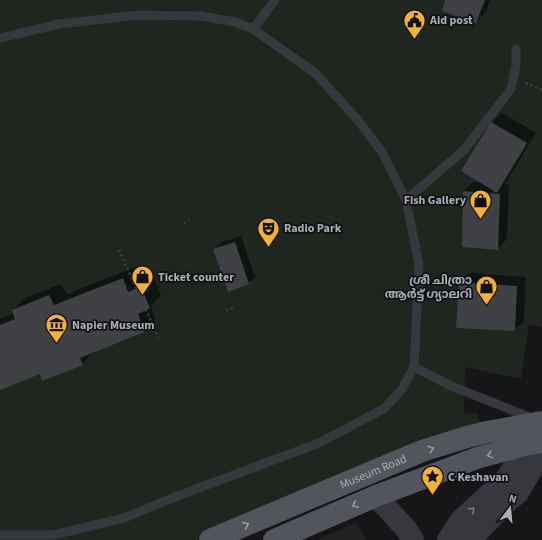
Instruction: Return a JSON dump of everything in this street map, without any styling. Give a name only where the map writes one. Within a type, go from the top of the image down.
[{"type":"main road","name":"Museum Road","points":[[210,540],[422,451],[481,434],[539,435]]},
{"type":"main road","name":"Museum Road","points":[[274,540],[376,496],[539,435]]},
{"type":"street","points":[[448,540],[460,521],[507,478],[539,435]]},
{"type":"street","points":[[470,540],[509,500],[518,493],[539,435]]},
{"type":"street","points":[[376,496],[407,530],[413,540]]},
{"type":"lane","points":[[253,29],[275,0]]},
{"type":"lane","points":[[0,38],[60,24],[138,14],[201,16],[235,22],[253,29],[315,73],[357,119],[382,152],[406,200],[419,265],[414,367],[402,389],[385,408],[319,442],[182,494],[124,518],[53,536],[0,535]]},
{"type":"lane","points":[[406,200],[464,150],[511,89],[516,65],[516,49]]},
{"type":"lane","points":[[414,367],[539,435]]},
{"type":"path","points":[[184,223],[190,220]]},
{"type":"path","points":[[119,250],[159,340]]},
{"type":"path","points":[[226,310],[235,307]]},
{"type":"shaded area","points":[[0,0],[542,0],[542,328],[529,324],[521,379],[465,367],[464,414],[477,413],[483,429],[429,444],[196,540],[0,540]]},
{"type":"shaded area","points":[[357,523],[366,540],[316,540]]},
{"type":"building","points":[[445,0],[485,0],[476,23],[442,11]]},
{"type":"building","points":[[491,122],[527,143],[497,193],[461,171]]},
{"type":"building","name":"Fish Gallery","points":[[463,191],[500,194],[498,250],[462,247]]},
{"type":"building","points":[[235,242],[249,284],[228,292],[213,249]]},
{"type":"building","name":"Napier Museum","points":[[123,278],[128,292],[141,287],[150,308],[138,314],[144,332],[80,358],[83,365],[42,381],[40,374],[0,390],[0,325],[15,319],[12,310],[49,295],[54,305]]},
{"type":"building","name":"ശ്രീ ചിത്രാ ആർട്ട് ഗ്യാലറി","points":[[459,282],[517,286],[515,331],[456,328]]},
{"type":"place","name":"Aid post","points":[[414,40]]},
{"type":"place","name":"Fish Gallery","points":[[481,220]]},
{"type":"place","name":"Radio Park","points":[[268,248]]},
{"type":"place","name":"Ticket counter","points":[[142,296]]},
{"type":"place","name":"ശ്രീ ചിത്രാ ആർട്ട് ഗ്യാലറി","points":[[487,306]]},
{"type":"place","name":"Napier Museum","points":[[56,344]]},
{"type":"place","name":"C Keshavan","points":[[433,496]]}]
